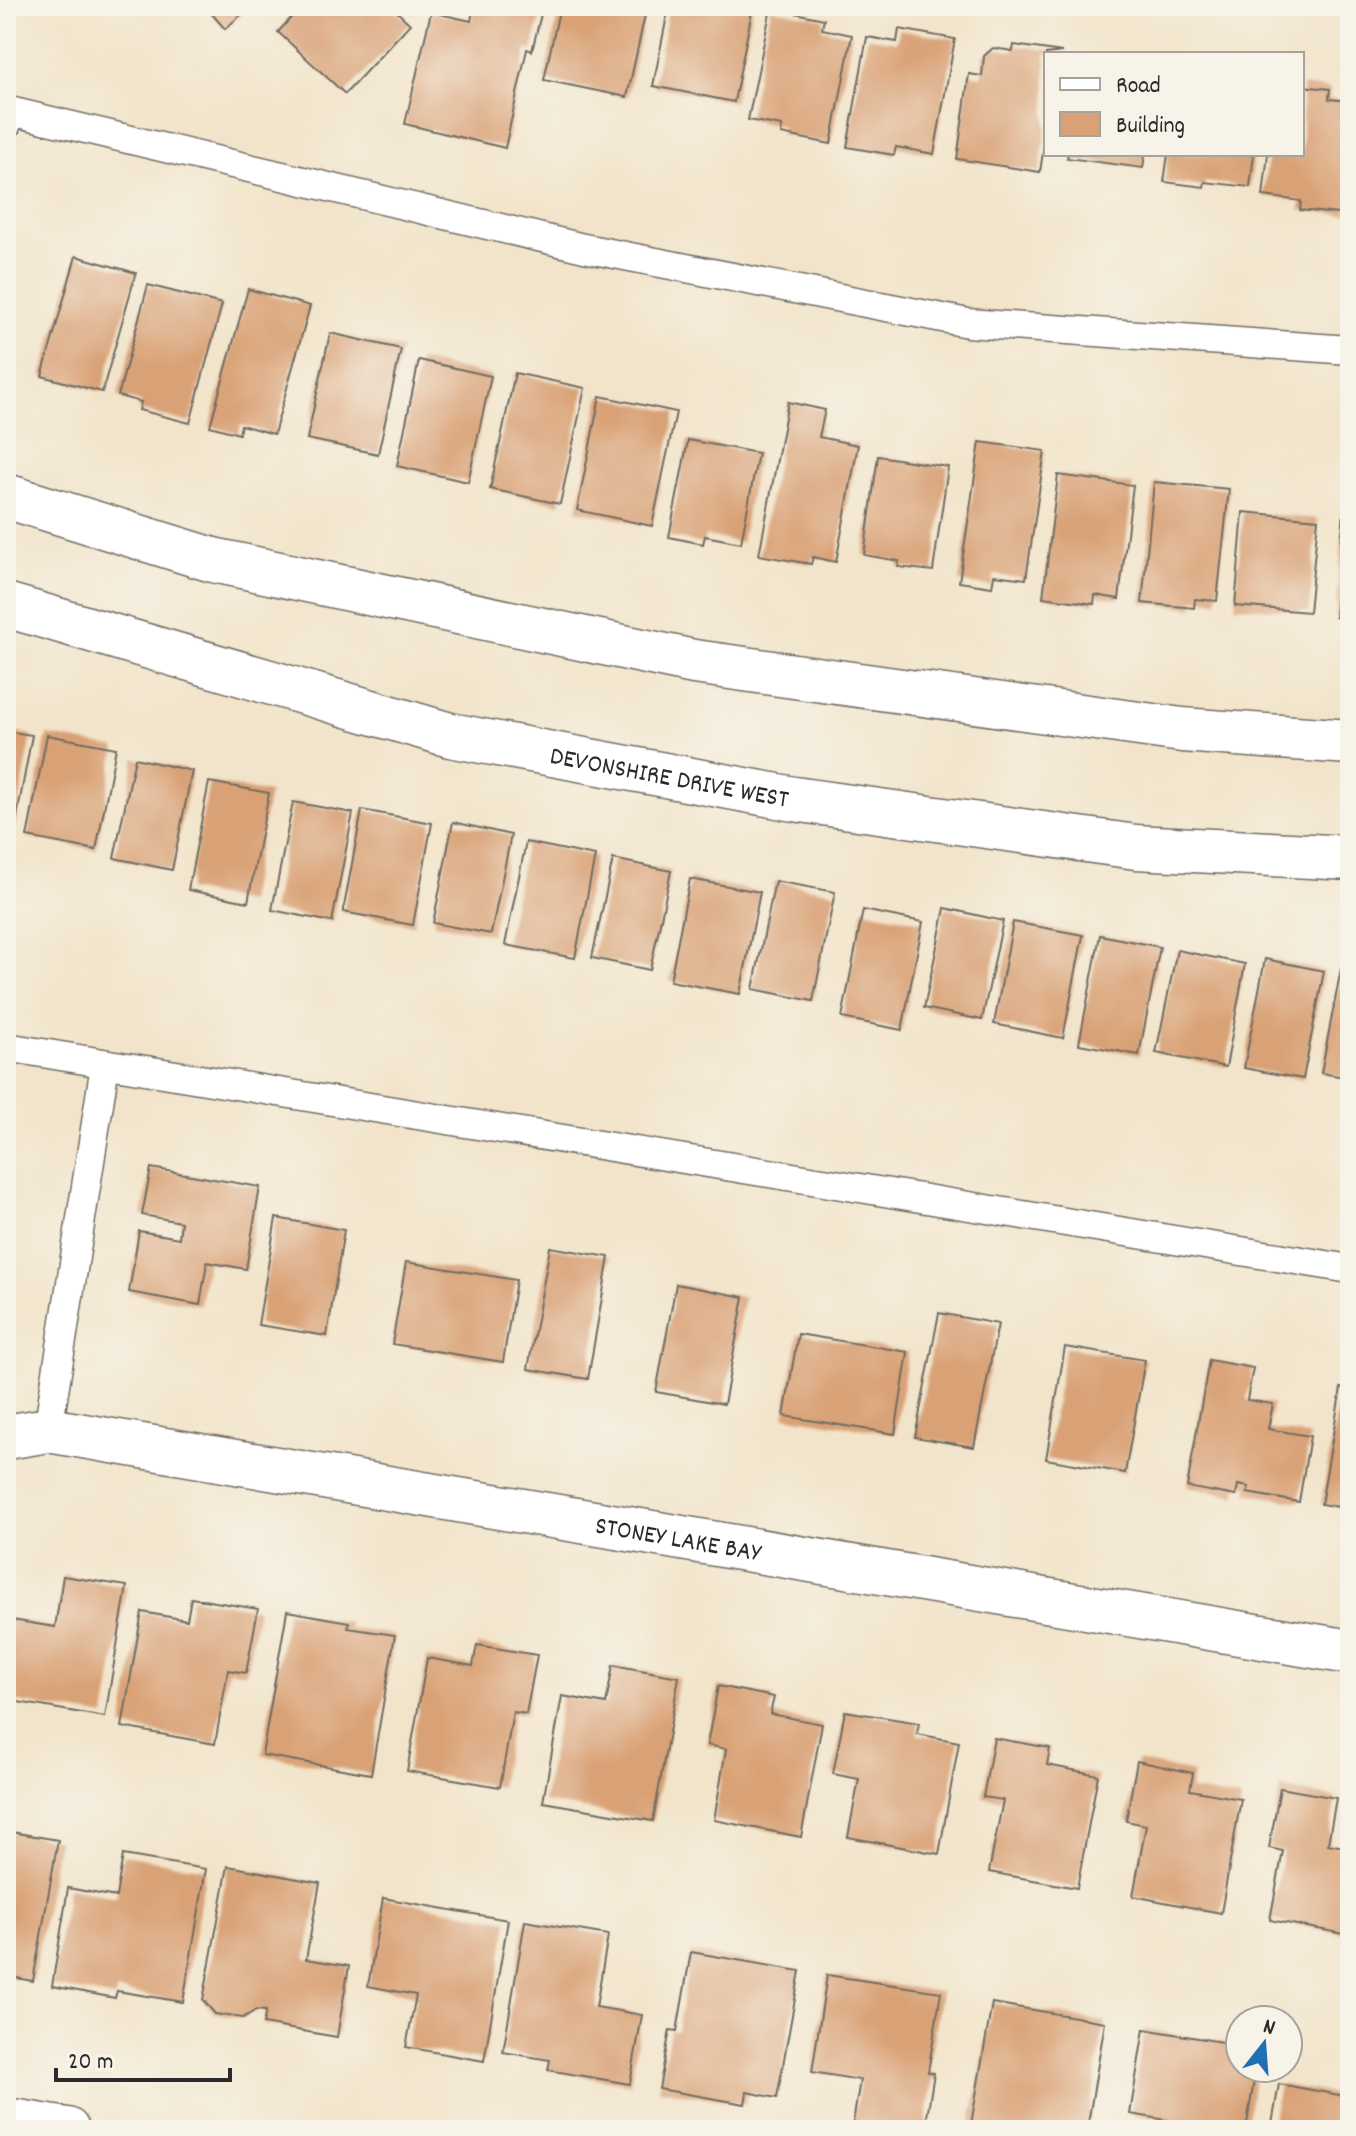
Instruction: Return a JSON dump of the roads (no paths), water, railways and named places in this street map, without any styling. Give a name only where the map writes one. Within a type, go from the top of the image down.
[{"type":"street","points":[[6,496],[213,560],[694,662],[1182,730],[1350,742]]},
{"type":"street","name":"DEVONSHIRE DRIVE WEST","points":[[6,605],[450,735],[794,799],[1136,847],[1350,858]]},
{"type":"street","name":"STONEY LAKE BAY","points":[[27,1434],[1350,1652]]},
{"type":"street","points":[[6,2120],[67,2130]]},
{"type":"lane","points":[[6,126],[10,111],[584,248],[968,323],[1350,350]]},
{"type":"lane","points":[[6,1047],[1350,1269]]},
{"type":"lane","points":[[27,1434],[105,1065]]}]
